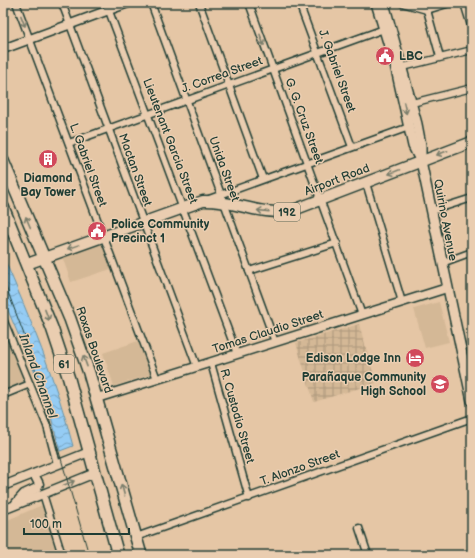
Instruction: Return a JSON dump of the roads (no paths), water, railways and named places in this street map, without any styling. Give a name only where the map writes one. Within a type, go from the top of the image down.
[{"type":"highway","name":"Roxas Boulevard","points":[[3,161],[70,320],[97,398],[141,555]]},
{"type":"highway","name":"61","points":[[3,207],[52,328],[69,379],[118,555]]},
{"type":"main road","name":"Quirino Avenue","points":[[376,3],[396,69],[413,146],[421,161]]},
{"type":"main road","name":"Quirino Avenue","points":[[384,3],[412,103],[421,145],[421,161],[472,401]]},
{"type":"main road","name":"Airport Road","points":[[26,264],[203,201],[222,198],[251,210],[280,213],[296,210],[472,142]]},
{"type":"street","name":"L. Gabriel Street","points":[[16,3],[157,379]]},
{"type":"street","name":"Mactan Street","points":[[62,3],[197,367]]},
{"type":"street","points":[[3,49],[70,24],[108,7],[128,3]]},
{"type":"street","name":"Unida Street","points":[[151,3],[188,100],[275,342]]},
{"type":"street","points":[[199,3],[263,179]]},
{"type":"street","name":"G. G. Cruz Street","points":[[249,3],[362,315]]},
{"type":"street","name":"J. Gabriel Street","points":[[299,3],[319,52],[352,147]]},
{"type":"street","points":[[402,3],[427,10],[450,3]]},
{"type":"street","points":[[464,3],[472,29]]},
{"type":"street","name":"Lieutenant Garcia Street","points":[[108,7],[237,354]]},
{"type":"street","points":[[427,10],[440,58]]},
{"type":"street","name":"J. Correa Street","points":[[69,143],[272,68],[384,29]]},
{"type":"street","points":[[403,67],[472,50]]},
{"type":"street","points":[[412,103],[472,88]]},
{"type":"street","points":[[222,198],[263,179],[409,127]]},
{"type":"street","points":[[366,183],[402,302]]},
{"type":"street","points":[[431,210],[472,198]]},
{"type":"street","points":[[249,271],[337,243]]},
{"type":"street","points":[[442,262],[472,252]]},
{"type":"street","name":"Tomas Claudio Street","points":[[97,398],[447,288]]},
{"type":"street","points":[[3,318],[47,426],[57,464]]},
{"type":"street","name":"R. Custodio Street","points":[[211,363],[249,498]]},
{"type":"street","points":[[3,395],[30,384]]},
{"type":"street","name":"T. Alonzo Street","points":[[136,537],[472,418]]},
{"type":"street","points":[[3,486],[89,452]]},
{"type":"street","points":[[3,510],[95,473]]},
{"type":"street","points":[[14,505],[24,494],[37,488],[38,484],[34,474]]},
{"type":"street","points":[[43,494],[62,555]]},
{"type":"street","points":[[359,528],[368,555]]},
{"type":"water","name":"Inland Channel","points":[[3,256],[42,350],[59,397],[73,446],[60,451],[47,401],[3,299]]},
{"type":"tram line","points":[[3,279],[28,345],[89,555]]},
{"type":"place","name":"LBC","points":[[385,56]]},
{"type":"place","name":"Diamond Bay Tower","points":[[48,159]]},
{"type":"place","name":"Police Community Precinct 1","points":[[97,231]]},
{"type":"place","name":"Edison Lodge Inn","points":[[415,358]]},
{"type":"place","name":"Parañaque Community High School","points":[[440,384]]}]
